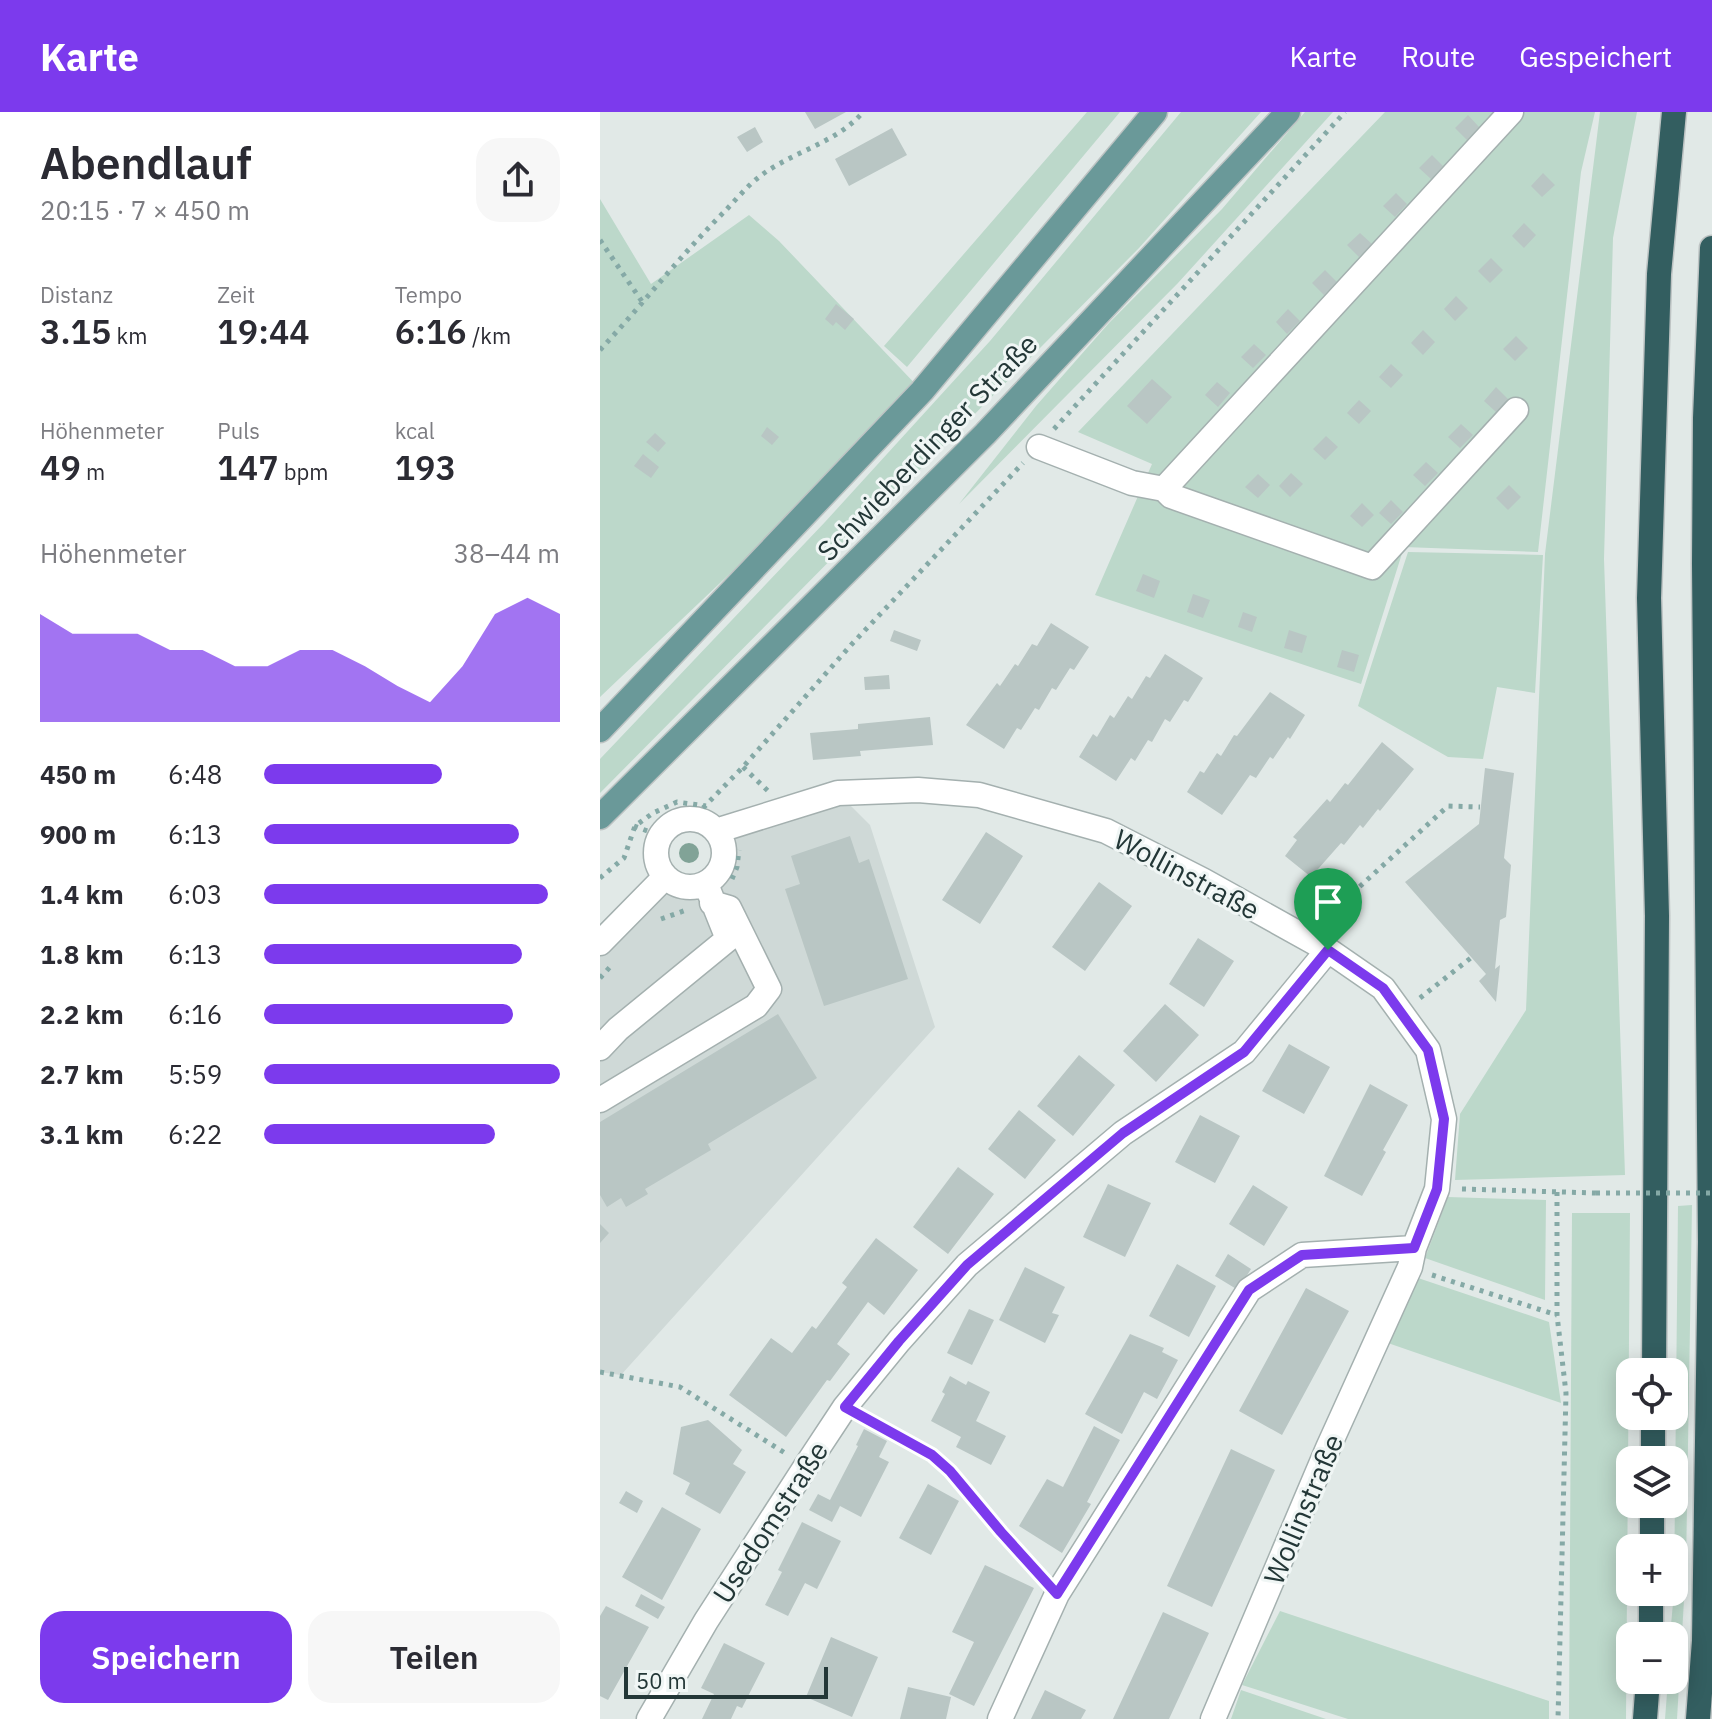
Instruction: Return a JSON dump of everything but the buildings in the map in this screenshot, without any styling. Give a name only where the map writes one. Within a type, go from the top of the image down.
[{"type":"highway","points":[[1654,1358],[1657,916],[1649,598],[1659,274],[1674,112]]},
{"type":"highway","points":[[1698,1719],[1704,1641],[1710,1242],[1704,535],[1712,248]]},
{"type":"highway","points":[[1645,1719],[1647,1694]]},
{"type":"main road","name":"Schwieberdinger Straße","points":[[600,730],[922,391],[1155,112]]},
{"type":"main road","name":"Schwieberdinger Straße","points":[[600,817],[985,434],[1288,112]]},
{"type":"street","points":[[1164,489],[1511,112]]},
{"type":"street","points":[[1039,447],[1132,483],[1164,489],[1171,496],[1372,567],[1516,410]]},
{"type":"street","name":"Wollinstraße","points":[[716,831],[838,793],[918,790],[979,795],[1106,831],[1328,950],[1383,988],[1428,1050],[1444,1119],[1437,1189],[1412,1258],[1213,1719]]},
{"type":"street","points":[[600,1048],[618,1029],[728,939],[709,894],[724,857],[722,841],[698,812],[673,823],[661,836],[656,849],[657,864],[665,877],[675,884],[709,894],[729,908],[769,989],[756,1006],[600,1100]]},
{"type":"street","points":[[600,943],[665,877]]},
{"type":"street","name":"Usedomstraße","points":[[649,1719],[706,1621],[845,1407],[899,1341],[967,1265],[1123,1133],[1244,1052],[1328,950]]},
{"type":"street","points":[[1000,1719],[1057,1594],[1249,1290],[1302,1255],[1412,1258]]},
{"type":"path","points":[[600,350],[698,238],[758,178],[820,143],[863,112]]},
{"type":"path","points":[[600,878],[624,858],[635,826],[653,813],[677,802],[698,812],[1039,447],[1345,112]]},
{"type":"path","points":[[600,240],[643,303]]},
{"type":"path","points":[[1328,950],[1334,910],[1387,860],[1448,806],[1480,807]]},
{"type":"path","points":[[635,826],[661,836]]},
{"type":"path","points":[[1425,993],[1472,957]]},
{"type":"path","points":[[1437,1189],[1712,1193]]},
{"type":"path","points":[[1557,1192],[1557,1315],[1566,1393],[1558,1719]]},
{"type":"path","points":[[1412,1258],[1557,1315]]},
{"type":"path","points":[[600,1372],[680,1387],[779,1450]]},
{"type":"path","points":[[845,1407],[932,1455],[950,1471],[1057,1594]]},
{"type":"shaded area","points":[[838,793],[870,825],[935,1027],[621,1375],[600,1372],[600,943],[665,877],[690,888],[706,884],[720,870],[724,857],[722,841]]},
{"type":"green space","points":[[1087,112],[1120,112],[907,367],[884,346]]},
{"type":"green space","points":[[1181,112],[1261,112],[1139,248],[600,793],[600,759],[825,522],[990,341]]},
{"type":"green space","points":[[1305,112],[1333,112],[1178,283],[959,504],[1036,406],[1109,323],[1222,209]]},
{"type":"green space","points":[[1385,112],[1595,112],[1581,172],[1538,552],[1404,547],[1361,684],[1095,595],[1152,464],[1078,432]]},
{"type":"green space","points":[[1600,112],[1637,112],[1613,238],[1604,559],[1625,1175],[1455,1180],[1460,1114],[1526,1010],[1545,554]]},
{"type":"green space","points":[[600,199],[651,284],[749,215],[779,241],[922,391],[600,697]]},
{"type":"green space","points":[[1408,552],[1543,555],[1535,693],[1497,687],[1483,759],[1448,757],[1358,706]]},
{"type":"green space","points":[[1448,1197],[1546,1200],[1545,1300],[1425,1258]]},
{"type":"green space","points":[[1692,1205],[1688,1446],[1676,1446],[1676,1430],[1688,1430],[1688,1358],[1676,1358],[1678,1206]]},
{"type":"green space","points":[[1572,1213],[1630,1213],[1629,1358],[1616,1358],[1616,1430],[1628,1430],[1628,1446],[1616,1446],[1616,1518],[1628,1518],[1627,1534],[1616,1534],[1616,1606],[1627,1606],[1627,1622],[1616,1622],[1616,1694],[1626,1694],[1626,1719],[1569,1719]]},
{"type":"green space","points":[[1418,1278],[1549,1322],[1561,1403],[1385,1342]]},
{"type":"green space","points":[[1675,1518],[1687,1518],[1687,1534],[1675,1534]]},
{"type":"green space","points":[[1673,1606],[1684,1606],[1683,1622],[1671,1622]]},
{"type":"green space","points":[[1280,1611],[1549,1701],[1549,1719],[1348,1719],[1242,1685]]},
{"type":"green space","points":[[1241,1690],[1326,1719],[1231,1719]]},
{"type":"green space","points":[[1667,1694],[1678,1694],[1677,1719],[1665,1719]]},
{"type":"route","points":[[1328,950],[1383,988],[1428,1050],[1444,1119],[1437,1189],[1414,1248],[1302,1255],[1249,1290],[1057,1594],[950,1471],[932,1455],[845,1407],[967,1265],[1123,1133],[1244,1052],[1328,950]]}]
